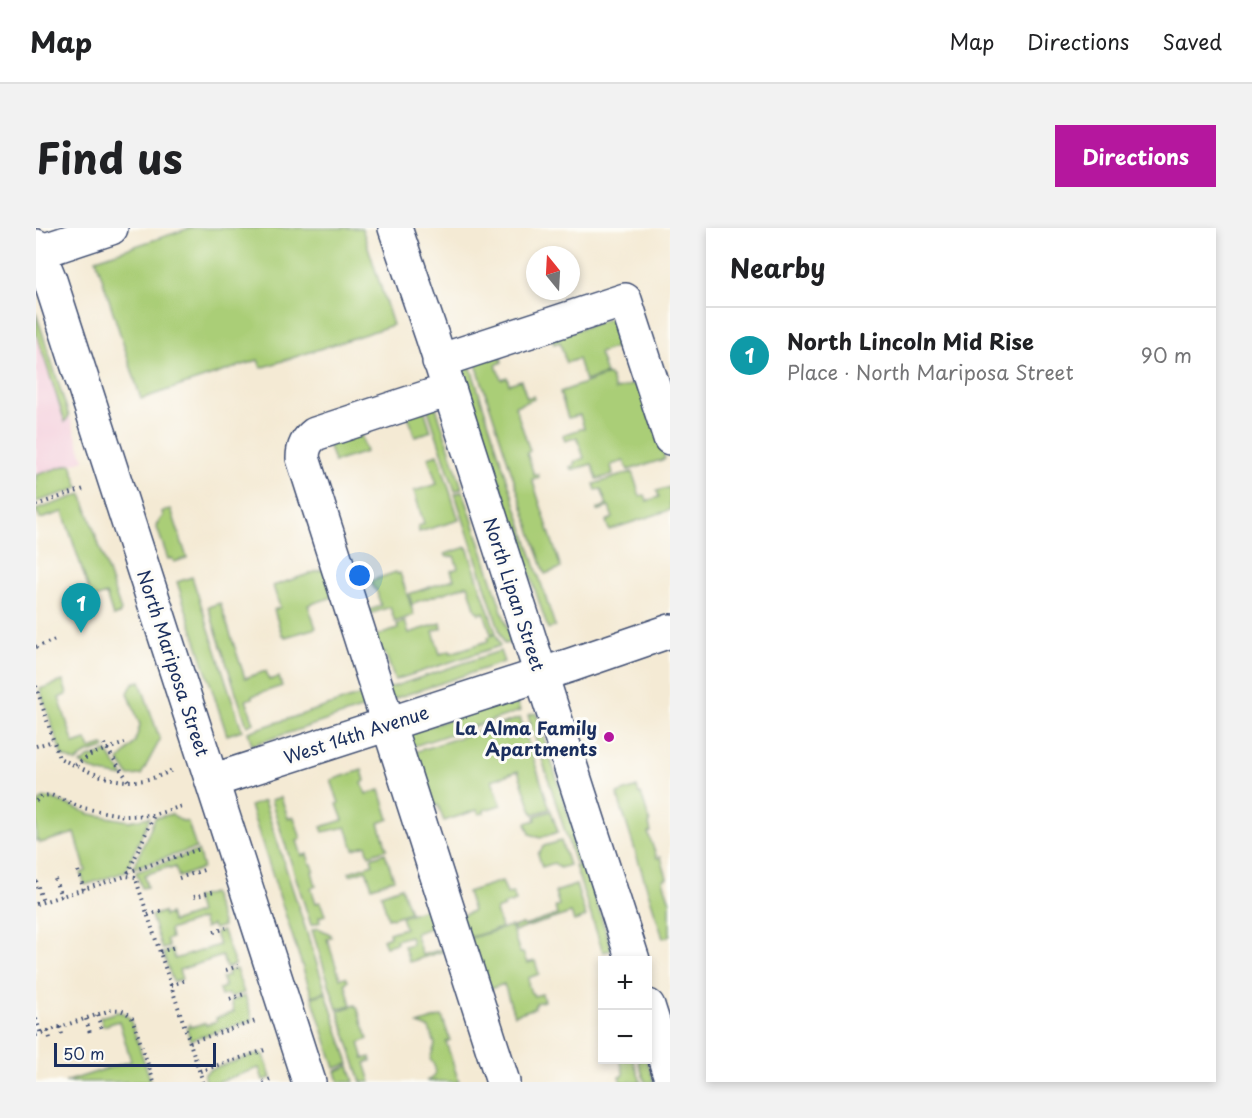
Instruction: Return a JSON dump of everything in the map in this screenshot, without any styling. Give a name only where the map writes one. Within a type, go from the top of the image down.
[{"type":"street","points":[[37,250],[111,228]]},
{"type":"street","name":"North Lipan Street","points":[[395,228],[632,956]]},
{"type":"street","name":"North Mariposa Street","points":[[37,250],[50,280],[309,1082]]},
{"type":"street","points":[[503,1082],[303,463],[303,452],[308,440],[322,431],[444,376],[625,300],[670,438]]},
{"type":"street","name":"West 14th Avenue","points":[[212,781],[670,631]]},
{"type":"street","points":[[649,1010],[670,1076]]},
{"type":"path","points":[[36,505],[84,489]]},
{"type":"path","points":[[36,647],[55,640]]},
{"type":"path","points":[[36,686],[59,758],[102,777],[129,782],[159,776],[174,769]]},
{"type":"path","points":[[36,746],[53,741]]},
{"type":"path","points":[[75,765],[85,758],[125,743]]},
{"type":"path","points":[[104,744],[129,782]]},
{"type":"path","points":[[36,801],[42,796],[51,795],[83,808],[113,815],[136,816],[154,815],[185,805]]},
{"type":"path","points":[[127,874],[154,815]]},
{"type":"path","points":[[36,904],[84,890],[200,849]]},
{"type":"path","points":[[179,878],[207,869]]},
{"type":"path","points":[[78,872],[84,890]]},
{"type":"path","points":[[127,874],[135,877],[203,1082]]},
{"type":"path","points":[[55,879],[61,897]]},
{"type":"path","points":[[36,881],[44,902]]},
{"type":"path","points":[[140,891],[148,888]]},
{"type":"path","points":[[194,897],[214,891]]},
{"type":"path","points":[[148,915],[163,910]]},
{"type":"path","points":[[214,932],[226,928]]},
{"type":"path","points":[[160,952],[176,947]]},
{"type":"path","points":[[226,970],[238,966]]},
{"type":"path","points":[[171,985],[186,980]]},
{"type":"path","points":[[230,999],[247,993]]},
{"type":"path","points":[[36,1019],[38,1034],[117,1009],[128,1013],[132,1018],[154,1082]]},
{"type":"path","points":[[97,1014],[102,1029]]},
{"type":"path","points":[[86,1019],[90,1033]]},
{"type":"path","points":[[190,1042],[256,1021]]},
{"type":"path","points":[[59,1027],[63,1038]]},
{"type":"path","points":[[48,1031],[51,1042]]},
{"type":"path","points":[[200,1071],[265,1050]]},
{"type":"path","points":[[263,1082],[274,1078]]},
{"type":"shaded area","points":[[36,313],[84,460],[36,475]]},
{"type":"green space","points":[[190,228],[362,228],[393,325],[261,368],[258,360],[141,399],[96,259]]},
{"type":"green space","points":[[36,313],[69,416],[65,422],[36,333]]},
{"type":"green space","points":[[617,316],[626,344],[599,353],[606,374],[585,381],[578,359],[566,363],[560,342],[554,344],[552,338]]},
{"type":"green space","points":[[500,353],[502,362],[496,365],[501,379],[507,377],[509,384],[521,380],[527,398],[533,396],[534,399],[515,406],[530,451],[527,453],[534,475],[538,474],[539,477],[532,479],[561,568],[545,574],[475,361]]},
{"type":"green space","points":[[469,362],[555,626],[548,629],[461,364]]},
{"type":"green space","points":[[610,375],[615,390],[636,383],[643,390],[665,459],[628,470],[624,461],[611,465],[613,475],[597,479],[592,464],[571,470],[570,467],[575,465],[574,462],[584,458],[577,437],[565,441],[563,435],[584,428],[580,415],[568,418],[560,392]]},
{"type":"green space","points":[[434,401],[462,488],[455,491],[426,404]]},
{"type":"green space","points":[[422,403],[431,431],[415,437],[408,415],[359,428],[366,452],[334,462],[325,434]]},
{"type":"green space","points":[[438,454],[459,520],[419,532],[418,526],[424,524],[414,491],[437,484],[428,457]]},
{"type":"green space","points":[[71,464],[79,488],[36,502],[36,475]]},
{"type":"green space","points":[[632,472],[640,496],[645,495],[647,501],[659,497],[657,491],[670,487],[670,510],[609,530],[606,521],[613,518],[609,507],[597,511],[607,505],[601,489],[596,490],[594,484]]},
{"type":"green space","points":[[463,491],[512,642],[504,644],[455,494]]},
{"type":"green space","points":[[82,494],[121,611],[120,614],[113,616],[106,594],[92,599],[63,512],[40,519],[36,513],[36,510]]},
{"type":"green space","points":[[171,509],[187,558],[174,562],[172,558],[168,559],[156,525],[163,516],[162,512]]},
{"type":"green space","points":[[467,547],[496,633],[491,634],[484,612],[479,614],[476,611],[468,585],[412,605],[409,594],[454,579],[451,571],[458,568],[454,556],[447,557],[445,554]]},
{"type":"green space","points":[[324,569],[333,597],[308,605],[316,628],[285,637],[282,635],[274,610],[280,607],[273,586]]},
{"type":"green space","points":[[396,572],[400,573],[414,615],[395,622],[390,607],[364,616],[363,612],[381,606],[371,581]]},
{"type":"green space","points":[[192,577],[242,730],[227,735],[177,582]]},
{"type":"green space","points":[[220,603],[245,678],[266,671],[269,680],[279,677],[282,686],[246,700],[254,723],[247,726],[208,607]]},
{"type":"green space","points":[[405,622],[409,633],[441,623],[442,628],[433,631],[440,654],[450,651],[451,653],[488,641],[488,637],[496,634],[500,646],[395,680],[385,653],[371,657],[369,638],[398,629],[397,624]]},
{"type":"green space","points":[[500,651],[504,662],[387,701],[383,690]]},
{"type":"green space","points":[[63,681],[67,694],[59,698],[74,744],[86,740],[90,749],[103,745],[105,748],[85,754],[76,762],[62,756],[40,689]]},
{"type":"green space","points":[[140,681],[160,740],[141,775],[129,776],[119,761],[135,742],[140,725],[128,693],[133,683]]},
{"type":"green space","points":[[367,693],[370,706],[252,745],[248,732]]},
{"type":"green space","points":[[515,698],[520,711],[402,750],[405,734]]},
{"type":"green space","points":[[536,713],[583,860],[575,863],[528,715]]},
{"type":"green space","points":[[520,718],[550,809],[533,814],[518,771],[492,780],[501,805],[484,810],[484,813],[479,814],[477,810],[444,821],[438,805],[423,810],[405,755]]},
{"type":"green space","points":[[107,752],[124,777],[100,773],[80,764],[88,758]]},
{"type":"green space","points":[[362,770],[365,781],[362,783],[366,794],[380,790],[389,819],[379,823],[387,849],[369,855],[366,845],[354,849],[346,827],[323,832],[321,827],[343,820],[331,780]]},
{"type":"green space","points":[[637,787],[650,823],[651,832],[648,833],[657,858],[661,857],[667,878],[663,880],[670,902],[670,936],[663,938],[617,794]]},
{"type":"green space","points":[[281,797],[288,818],[294,817],[301,839],[297,841],[302,856],[307,854],[312,864],[316,886],[311,888],[316,903],[320,902],[325,915],[319,917],[320,922],[311,925],[271,800]]},
{"type":"green space","points":[[46,798],[52,798],[90,814],[129,821],[150,817],[125,872],[85,885],[81,873],[86,871],[75,833],[40,843],[39,840],[36,841],[36,806]]},
{"type":"green space","points":[[264,801],[326,992],[312,996],[250,806]]},
{"type":"green space","points":[[551,811],[558,832],[540,838],[530,834],[526,823],[536,820],[535,816]]},
{"type":"green space","points":[[172,814],[188,822],[196,848],[133,868],[155,818]]},
{"type":"green space","points":[[561,841],[569,865],[560,868],[554,863],[542,867],[538,854],[544,846]]},
{"type":"green space","points":[[198,851],[203,868],[179,877],[175,867],[144,875],[147,887],[142,888],[136,872]]},
{"type":"green space","points":[[385,853],[394,879],[372,887],[366,870],[350,875],[349,872],[373,864],[371,858]]},
{"type":"green space","points":[[584,864],[612,950],[603,952],[575,866]]},
{"type":"green space","points":[[502,881],[507,894],[513,893],[516,901],[496,910],[501,928],[465,939],[458,917],[473,911],[467,892]]},
{"type":"green space","points":[[576,885],[586,917],[574,921],[571,913],[515,931],[513,927],[523,924],[524,926],[557,915],[555,907],[559,905],[555,892]]},
{"type":"green space","points":[[401,887],[410,912],[388,918],[381,894]]},
{"type":"green space","points":[[212,893],[223,926],[214,929],[212,925],[205,928],[202,919],[169,930],[171,938],[166,940],[169,947],[162,949],[151,916],[163,912],[164,916],[169,914],[172,922],[199,913],[195,898]]},
{"type":"green space","points":[[430,907],[436,926],[415,933],[422,955],[443,949],[444,951],[409,962],[404,946],[412,944],[410,936],[386,946],[383,939],[390,936],[389,933],[405,928],[401,917]]},
{"type":"green space","points":[[511,926],[520,953],[523,953],[527,963],[535,961],[539,974],[528,978],[531,993],[534,996],[542,994],[544,1001],[536,1003],[535,1008],[514,1015],[504,984],[481,992],[464,940]]},
{"type":"green space","points":[[318,928],[330,934],[331,937],[327,939],[340,978],[346,977],[348,981],[345,983],[351,1005],[337,1009],[312,930]]},
{"type":"green space","points":[[223,931],[235,965],[226,968],[222,956],[179,970],[182,979],[173,982],[163,953],[172,950],[175,959],[219,945],[215,933]]},
{"type":"green space","points":[[236,969],[244,993],[230,997],[228,994],[221,996],[219,989],[225,987],[222,978],[228,976],[227,972]]},
{"type":"green space","points":[[326,993],[349,1064],[335,1068],[312,997]]},
{"type":"green space","points":[[245,996],[253,1020],[190,1040],[187,1029],[190,1024],[191,1027],[217,1021],[216,1018],[234,1012],[231,1001]]},
{"type":"green space","points":[[355,1005],[368,1039],[359,1043],[364,1059],[370,1057],[371,1061],[365,1063],[371,1082],[361,1082],[338,1011]]},
{"type":"green space","points":[[117,1012],[123,1013],[130,1019],[151,1082],[65,1082],[131,1061],[119,1021],[103,1026],[100,1017]]},
{"type":"green space","points":[[442,1016],[450,1040],[446,1042],[459,1082],[426,1081],[436,1072],[430,1059],[435,1044],[429,1028],[418,1024]]},
{"type":"green space","points":[[260,1053],[264,1055],[271,1078],[263,1080],[259,1068],[217,1082],[207,1082],[204,1075],[209,1070]]},
{"type":"green space","points":[[621,1064],[634,1064],[641,1082],[621,1082],[619,1077],[624,1075]]},
{"type":"green space","points":[[639,1064],[648,1064],[654,1082],[645,1082]]},
{"type":"green space","points":[[349,1066],[354,1082],[339,1082],[336,1071]]},
{"type":"place","name":"North Lincoln Mid Rise","points":[[81,633]]},
{"type":"place","name":"La Alma Family Apartments","points":[[609,737]]}]
